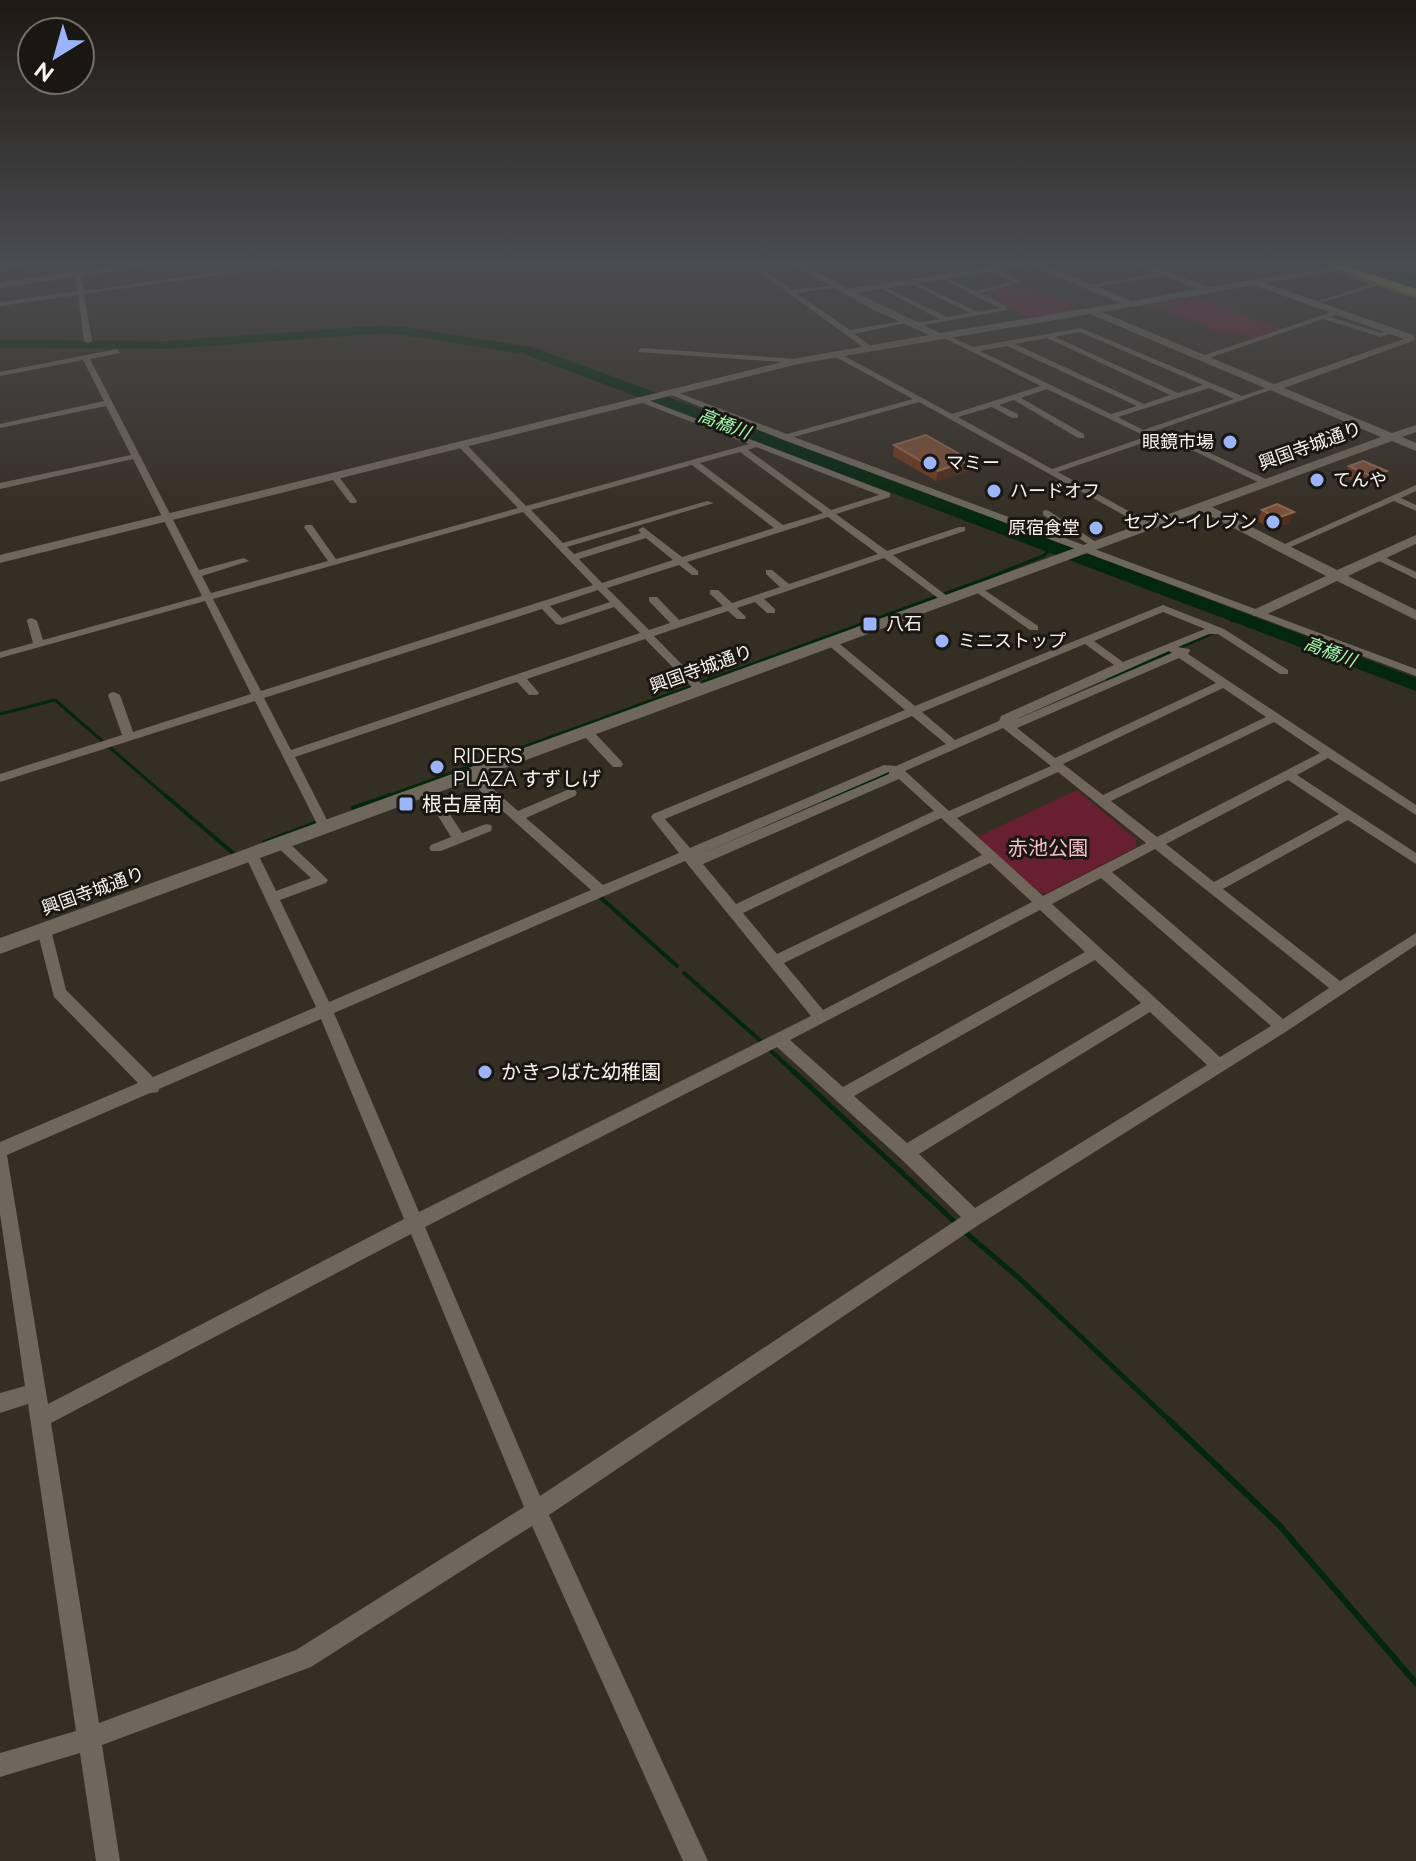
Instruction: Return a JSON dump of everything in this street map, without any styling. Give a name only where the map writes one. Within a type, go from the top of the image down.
[{"type":"street","points":[[0,374],[117,351]]},
{"type":"street","points":[[653,351],[798,361]]},
{"type":"street","points":[[0,559],[640,399],[798,361],[854,351]]},
{"type":"street","points":[[973,351],[1143,433],[1383,351]]},
{"type":"street","points":[[1024,351],[1145,407]]},
{"type":"street","points":[[1079,351],[1178,396]]},
{"type":"street","points":[[1130,351],[1242,399]]},
{"type":"street","points":[[1188,351],[1416,447]]},
{"type":"street","points":[[1203,357],[1221,351]]},
{"type":"street","points":[[837,354],[1149,526]]},
{"type":"street","points":[[86,358],[325,828]]},
{"type":"street","points":[[1111,417],[1210,385]]},
{"type":"street","points":[[951,417],[1047,387]]},
{"type":"street","points":[[666,393],[1416,673]]},
{"type":"street","points":[[1014,397],[1081,436]]},
{"type":"street","points":[[0,778],[887,495],[640,399]]},
{"type":"street","points":[[783,437],[919,400]]},
{"type":"street","points":[[0,426],[108,403]]},
{"type":"street","points":[[992,404],[1015,416]]},
{"type":"street","name":"興国寺城通り","points":[[0,946],[702,691],[942,597],[1088,549],[1416,428]]},
{"type":"street","points":[[1051,472],[1163,433],[1267,483]]},
{"type":"street","points":[[461,444],[702,691]]},
{"type":"street","points":[[0,655],[755,445]]},
{"type":"street","points":[[742,449],[942,597]]},
{"type":"street","points":[[0,486],[136,456]]},
{"type":"street","points":[[695,463],[783,530]]},
{"type":"street","points":[[334,476],[353,501]]},
{"type":"street","points":[[1281,548],[1416,488]]},
{"type":"street","points":[[1394,498],[1416,508]]},
{"type":"street","points":[[561,546],[710,503]]},
{"type":"street","points":[[1202,507],[1416,616]]},
{"type":"street","points":[[1046,513],[1088,549]]},
{"type":"street","points":[[637,525],[695,573]]},
{"type":"street","points":[[309,527],[334,563]]},
{"type":"street","points":[[288,755],[962,529]]},
{"type":"street","points":[[572,558],[648,534]]},
{"type":"street","points":[[1258,613],[1415,540]]},
{"type":"street","points":[[1378,557],[1416,576]]},
{"type":"street","points":[[196,574],[244,561]]},
{"type":"street","points":[[769,572],[787,587]]},
{"type":"street","points":[[977,588],[1034,628]]},
{"type":"street","points":[[714,592],[741,617]]},
{"type":"street","points":[[756,597],[771,611]]},
{"type":"street","points":[[653,599],[677,624]]},
{"type":"street","points":[[544,605],[560,622],[617,603]]},
{"type":"street","points":[[821,1018],[657,817],[1163,608],[1220,631],[1284,672]]},
{"type":"street","points":[[702,615],[716,628]]},
{"type":"street","points":[[32,621],[39,645]]},
{"type":"street","points":[[1220,631],[1216,637],[1122,666],[1005,719],[1007,725],[1340,989]]},
{"type":"street","points":[[1086,640],[1122,666]]},
{"type":"street","points":[[831,642],[954,745]]},
{"type":"street","points":[[1175,650],[1416,811]]},
{"type":"street","points":[[0,1150],[601,891],[894,777],[897,770],[1175,650]]},
{"type":"street","points":[[519,677],[533,693]]},
{"type":"street","points":[[734,911],[1057,765],[1224,683]]},
{"type":"street","points":[[114,695],[129,737]]},
{"type":"street","points":[[1103,800],[1275,717]]},
{"type":"street","points":[[587,732],[617,764]]},
{"type":"street","points":[[39,1419],[414,1223],[758,1047],[821,1018],[1329,753]]},
{"type":"street","points":[[897,770],[1218,1065]]},
{"type":"street","points":[[470,775],[601,891]]},
{"type":"street","points":[[1289,775],[1416,859]]},
{"type":"street","points":[[428,790],[459,839]]},
{"type":"street","points":[[516,817],[571,793]]},
{"type":"street","points":[[1213,889],[1348,815]]},
{"type":"street","points":[[436,848],[486,828]]},
{"type":"street","points":[[271,898],[321,880],[281,843]]},
{"type":"street","points":[[251,853],[325,1010],[536,1511],[696,1861]]},
{"type":"street","points":[[775,961],[990,857]]},
{"type":"street","points":[[1102,871],[1282,1027]]},
{"type":"street","points":[[44,930],[59,993],[152,1087]]},
{"type":"street","points":[[0,1765],[88,1739],[303,1659],[536,1511],[974,1218],[1282,1027],[1416,938]]},
{"type":"street","points":[[840,1096],[1097,952]]},
{"type":"street","points":[[906,1153],[1153,1003]]},
{"type":"street","points":[[778,1039],[974,1218]]},
{"type":"street","points":[[0,1158],[108,1861]]},
{"type":"street","points":[[0,1403],[34,1393]]},
{"type":"green space","name":"赤池公園","points":[[1077,790],[1136,839],[1136,847],[1047,893],[1037,892],[977,837]]},
{"type":"building","points":[[926,435],[970,460],[938,471],[894,445]]},
{"type":"building","points":[[1363,461],[1387,471],[1373,477],[1349,466]]},
{"type":"building","points":[[1277,504],[1294,512],[1277,518],[1262,510]]},
{"type":"waterway","name":"高橋川","points":[[529,351],[866,475],[1416,685]]},
{"type":"waterway","points":[[703,682],[985,579],[1043,556],[1053,548]]},
{"type":"waterway","name":"高橋川","points":[[1232,621],[1237,616]]},
{"type":"waterway","points":[[1107,679],[1213,633]]},
{"type":"waterway","points":[[385,797],[689,687]]},
{"type":"waterway","points":[[0,714],[55,700],[167,797]]},
{"type":"waterway","points":[[834,796],[888,773]]},
{"type":"waterway","points":[[165,795],[234,854]]},
{"type":"waterway","points":[[353,808],[390,795]]},
{"type":"waterway","points":[[824,800],[834,796]]},
{"type":"waterway","points":[[264,842],[315,823]]},
{"type":"waterway","points":[[600,897],[677,966]]},
{"type":"waterway","points":[[684,973],[763,1043]]},
{"type":"waterway","points":[[769,1049],[795,1073]]},
{"type":"waterway","points":[[793,1071],[956,1223]]},
{"type":"waterway","points":[[965,1232],[1020,1279],[1171,1422]]},
{"type":"waterway","points":[[1169,1420],[1279,1525],[1416,1683]]},
{"type":"place","name":"眼鏡市場","points":[[1230,442]]},
{"type":"place","name":"マミー","points":[[930,463]]},
{"type":"place","name":"てんや","points":[[1317,480]]},
{"type":"place","name":"ハードオフ","points":[[994,491]]},
{"type":"place","name":"セブン-イレブン","points":[[1273,522]]},
{"type":"place","name":"原宿食堂","points":[[1096,528]]},
{"type":"place","name":"八石","points":[[870,624]]},
{"type":"place","name":"ミニストップ","points":[[942,641]]},
{"type":"place","name":"RIDERS PLAZA すずしげ","points":[[437,767]]},
{"type":"place","name":"根古屋南","points":[[406,804]]},
{"type":"place","name":"かきつばた幼稚園","points":[[485,1072]]}]
